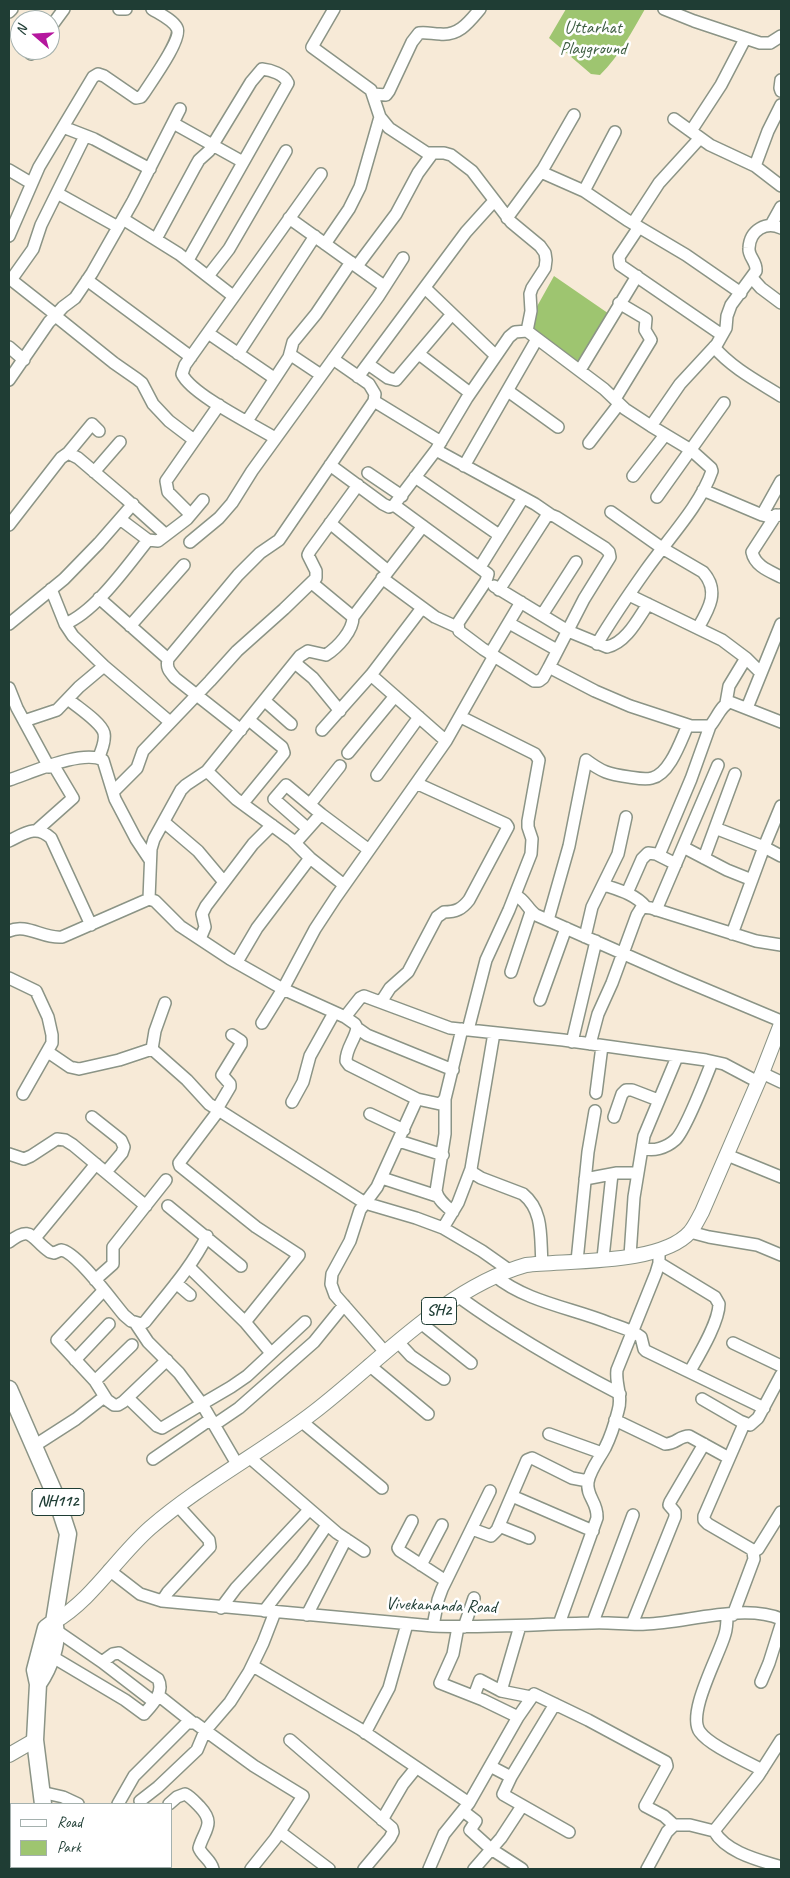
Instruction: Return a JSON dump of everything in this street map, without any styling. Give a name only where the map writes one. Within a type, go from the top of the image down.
[{"type":"highway","name":"NH112","points":[[9,1389],[56,1497],[68,1534],[51,1656],[45,1673],[38,1684]]},
{"type":"highway","name":"NH112","points":[[42,1798],[35,1740],[38,1684],[36,1670],[46,1628],[55,1627]]},
{"type":"main road","name":"SH2","points":[[55,1627],[88,1596],[131,1544],[178,1506],[301,1422],[385,1352],[459,1297],[509,1270],[542,1263],[630,1256],[659,1257],[690,1232],[702,1212],[727,1155],[760,1078],[781,1022]]},
{"type":"main road","points":[[9,1754],[35,1740]]},
{"type":"street","points":[[9,12],[12,9]]},
{"type":"street","points":[[119,9],[126,9]]},
{"type":"street","points":[[9,236],[31,183],[89,83],[98,74],[104,76],[136,98],[141,97],[179,33],[173,23],[152,9]]},
{"type":"street","points":[[332,9],[312,47],[366,86],[373,94],[380,117],[389,128],[422,150],[432,154],[444,153],[451,155],[461,162],[480,180],[507,218],[522,233],[540,246],[545,253],[546,260],[542,276],[532,288],[530,294],[531,311],[527,331]]},
{"type":"street","points":[[373,94],[386,95],[412,42],[419,33],[449,35],[471,20],[480,9]]},
{"type":"street","points":[[664,9],[745,39],[770,43],[781,36]]},
{"type":"street","points":[[722,335],[618,262],[660,183],[696,134],[745,39]]},
{"type":"street","points":[[156,239],[195,167],[212,145],[259,72],[262,69],[269,70],[286,79],[288,84],[188,260]]},
{"type":"street","points":[[781,80],[781,91]]},
{"type":"street","points":[[755,166],[768,131],[781,106]]},
{"type":"street","points":[[9,380],[49,322],[75,298],[87,280],[150,169],[180,109]]},
{"type":"street","points":[[507,218],[541,172],[574,115]]},
{"type":"street","points":[[325,244],[349,209],[360,187],[380,117]]},
{"type":"street","points":[[674,119],[718,150],[755,166],[781,186]]},
{"type":"street","points":[[172,123],[243,162]]},
{"type":"street","points":[[63,127],[118,150],[150,169]]},
{"type":"street","points":[[584,191],[615,132]]},
{"type":"street","points":[[85,136],[41,225],[33,249],[10,279],[109,359],[142,383],[153,404],[169,421],[194,440]]},
{"type":"street","points":[[208,276],[229,249],[286,151]]},
{"type":"street","points":[[246,421],[289,357],[292,342],[396,214],[418,173],[432,154]]},
{"type":"street","points":[[9,170],[31,183]]},
{"type":"street","points":[[541,172],[584,191],[686,255],[741,293]]},
{"type":"street","points":[[275,438],[219,405],[184,378],[182,374],[191,357],[321,174]]},
{"type":"street","points":[[57,193],[95,213],[156,239],[188,260],[234,296]]},
{"type":"street","points":[[358,377],[476,219],[494,201]]},
{"type":"street","points":[[651,426],[680,384],[714,347],[722,335],[728,321],[729,311],[752,278],[757,266],[749,253],[750,243],[759,229],[765,226],[776,227],[781,207]]},
{"type":"street","points":[[289,218],[384,286]]},
{"type":"street","points":[[238,354],[315,236]]},
{"type":"street","points":[[190,542],[219,518],[232,503],[275,438],[403,258]]},
{"type":"street","points":[[580,370],[637,276]]},
{"type":"street","points":[[752,278],[761,288],[781,303]]},
{"type":"street","points":[[87,280],[191,357]]},
{"type":"street","points":[[425,288],[496,355]]},
{"type":"street","points":[[589,443],[617,402],[651,340],[645,330],[646,319],[619,304]]},
{"type":"street","points":[[368,364],[390,379],[396,380],[452,314]]},
{"type":"street","points":[[330,465],[388,507],[398,501],[438,446],[470,393],[508,337],[515,332],[527,331],[580,370],[617,402],[665,435],[692,450],[711,468],[711,475],[703,490],[629,595],[598,644]]},
{"type":"street","points":[[208,333],[274,378]]},
{"type":"street","points":[[464,466],[537,339]]},
{"type":"street","points":[[9,347],[24,360]]},
{"type":"street","points":[[714,347],[735,368],[781,396]]},
{"type":"street","points":[[419,354],[470,393]]},
{"type":"street","points":[[289,357],[298,359],[321,375]]},
{"type":"street","points":[[330,523],[422,608],[444,622],[457,627],[492,655],[534,681],[539,681],[543,678],[610,557],[610,552],[563,521],[464,466],[374,398],[369,384],[333,359]]},
{"type":"street","points":[[241,730],[170,672],[166,666],[168,659],[222,594],[260,553],[279,540],[374,398],[390,379]]},
{"type":"street","points":[[508,391],[558,427]]},
{"type":"street","points":[[657,497],[724,403]]},
{"type":"street","points":[[190,514],[168,492],[166,481],[219,405]]},
{"type":"street","points":[[9,525],[61,458],[68,453],[92,424],[99,431]]},
{"type":"street","points":[[633,476],[665,435]]},
{"type":"street","points":[[94,472],[120,442]]},
{"type":"street","points":[[68,453],[78,458],[133,504],[171,530]]},
{"type":"street","points":[[368,473],[423,526],[488,574],[486,581],[457,627]]},
{"type":"street","points":[[415,478],[499,535]]},
{"type":"street","points":[[762,515],[781,481]]},
{"type":"street","points":[[112,792],[133,774],[143,752],[237,651],[312,583],[317,575],[310,560],[310,550],[358,485]]},
{"type":"street","points":[[703,490],[762,515],[770,517],[779,515]]},
{"type":"street","points":[[480,567],[523,498]]},
{"type":"street","points":[[120,519],[148,540],[158,541],[190,514],[203,500]]},
{"type":"street","points":[[9,624],[52,589],[87,556],[133,504]]},
{"type":"street","points":[[611,512],[662,548],[703,572],[712,590],[711,604],[698,628]]},
{"type":"street","points":[[500,590],[546,516],[551,515]]},
{"type":"street","points":[[779,515],[752,552],[753,558],[758,564],[781,577]]},
{"type":"street","points":[[149,899],[150,860],[154,839],[181,790],[207,771],[304,653],[308,651],[326,655],[330,652],[349,631],[353,624],[353,617],[423,526]]},
{"type":"street","points":[[65,624],[86,611],[99,598],[148,540]]},
{"type":"street","points":[[542,615],[576,562]]},
{"type":"street","points":[[130,626],[184,565]]},
{"type":"street","points":[[486,581],[568,630],[607,648],[613,646],[635,625],[648,604]]},
{"type":"street","points":[[312,583],[353,617]]},
{"type":"street","points":[[52,589],[65,624],[74,636],[104,666],[170,722]]},
{"type":"street","points":[[629,595],[733,647],[761,673]]},
{"type":"street","points":[[99,598],[168,659]]},
{"type":"street","points":[[262,1023],[315,930],[369,850],[418,784],[461,717],[521,602]]},
{"type":"street","points":[[322,730],[371,675],[422,608]]},
{"type":"street","points":[[509,623],[557,650]]},
{"type":"street","points":[[748,708],[781,624]]},
{"type":"street","points":[[659,855],[691,779],[710,726],[726,703],[732,678],[746,658]]},
{"type":"street","points":[[295,663],[313,678],[340,711]]},
{"type":"street","points":[[24,721],[57,710],[79,687],[104,666]]},
{"type":"street","points":[[549,666],[620,702],[688,725],[710,726]]},
{"type":"street","points":[[371,675],[446,741]]},
{"type":"street","points":[[9,688],[24,721],[49,767]]},
{"type":"street","points":[[348,753],[395,696]]},
{"type":"street","points":[[68,700],[96,722],[104,733],[99,758]]},
{"type":"street","points":[[265,701],[291,724]]},
{"type":"street","points":[[726,703],[730,702],[748,708],[781,722]]},
{"type":"street","points":[[377,775],[419,717]]},
{"type":"street","points":[[437,1196],[436,1185],[443,1155],[446,1121],[445,1099],[488,956],[516,895],[531,854],[532,839],[528,821],[540,760],[531,751],[461,717]]},
{"type":"street","points":[[242,804],[284,753],[282,747],[250,720]]},
{"type":"street","points":[[548,920],[569,846],[586,760],[606,773],[651,779],[664,771],[670,764],[688,725]]},
{"type":"street","points":[[9,780],[86,757],[103,760],[106,765],[112,792],[136,839],[150,860]]},
{"type":"street","points":[[651,908],[676,864],[718,765]]},
{"type":"street","points":[[37,830],[73,798],[54,766],[49,767]]},
{"type":"street","points":[[310,804],[340,766]]},
{"type":"street","points":[[207,771],[242,804],[292,840],[310,858],[344,886]]},
{"type":"street","points":[[704,858],[735,774]]},
{"type":"street","points":[[381,1002],[390,988],[408,972],[437,917],[444,912],[453,912],[461,909],[469,900],[508,827],[506,824],[418,784]]},
{"type":"street","points":[[307,828],[274,799],[286,785],[369,850]]},
{"type":"street","points":[[732,934],[781,806]]},
{"type":"street","points":[[292,840],[297,841],[321,814]]},
{"type":"street","points":[[572,1042],[591,939],[592,907],[618,854],[626,817]]},
{"type":"street","points":[[164,822],[198,851],[224,882]]},
{"type":"street","points":[[200,939],[205,927],[202,914],[253,844],[272,825]]},
{"type":"street","points":[[715,828],[764,847],[781,856]]},
{"type":"street","points":[[9,841],[30,831],[37,830],[45,832],[51,838],[91,925]]},
{"type":"street","points":[[683,847],[727,870],[752,880]]},
{"type":"street","points":[[628,894],[645,855],[652,852],[676,864]]},
{"type":"street","points":[[236,962],[257,928],[310,858]]},
{"type":"street","points":[[604,885],[628,894],[651,908],[756,941],[781,945]]},
{"type":"street","points":[[516,895],[524,900],[531,912],[781,1022]]},
{"type":"street","points":[[9,930],[16,927],[54,938],[69,935],[149,899],[155,901],[180,926],[283,989],[340,1015],[355,1024],[357,1028],[367,1035],[453,1070]]},
{"type":"street","points":[[590,1044],[598,1014],[639,910],[651,908]]},
{"type":"street","points":[[511,972],[531,912]]},
{"type":"street","points":[[540,1000],[566,928]]},
{"type":"street","points":[[9,978],[36,991],[48,1016],[52,1035],[48,1052],[23,1094]]},
{"type":"street","points":[[292,1102],[302,1082],[310,1056],[340,1015],[364,996],[439,1024],[465,1030],[590,1044],[712,1062],[724,1064],[760,1078],[781,1082]]},
{"type":"street","points":[[152,1049],[155,1031],[165,1003]]},
{"type":"street","points":[[357,1028],[347,1050],[346,1061],[349,1065],[417,1099],[440,1104],[445,1099]]},
{"type":"street","points":[[443,1228],[453,1212],[472,1169],[494,1033]]},
{"type":"street","points":[[232,1035],[241,1041],[241,1044],[222,1075],[230,1084],[230,1087],[218,1110],[179,1163],[180,1166],[256,1227],[299,1255],[245,1322]]},
{"type":"street","points":[[596,1093],[602,1046]]},
{"type":"street","points":[[48,1052],[70,1067],[79,1070],[152,1049]]},
{"type":"street","points":[[152,1049],[187,1080],[204,1100],[365,1203],[443,1228],[497,1260],[509,1270]]},
{"type":"street","points":[[630,1256],[632,1210],[646,1130],[677,1057]]},
{"type":"street","points":[[642,1153],[656,1150],[677,1138],[712,1062]]},
{"type":"street","points":[[614,1117],[622,1094],[626,1090],[632,1090],[658,1100]]},
{"type":"street","points":[[385,1352],[335,1295],[331,1284],[332,1274],[350,1241],[360,1210],[382,1178],[417,1099]]},
{"type":"street","points":[[576,1261],[595,1111]]},
{"type":"street","points":[[370,1114],[404,1130]]},
{"type":"street","points":[[92,1117],[121,1140],[124,1147],[120,1157],[106,1172]]},
{"type":"street","points":[[9,1154],[24,1159],[57,1139],[65,1140],[146,1206]]},
{"type":"street","points":[[399,1141],[443,1155]]},
{"type":"street","points":[[727,1155],[781,1177]]},
{"type":"street","points":[[35,1238],[96,1164]]},
{"type":"street","points":[[472,1169],[477,1176],[524,1194],[530,1199],[538,1213],[542,1263]]},
{"type":"street","points":[[585,1179],[612,1174],[638,1173]]},
{"type":"street","points":[[603,1258],[612,1174]]},
{"type":"street","points":[[382,1178],[437,1196],[453,1212]]},
{"type":"street","points":[[95,1280],[113,1264],[113,1247],[166,1180]]},
{"type":"street","points":[[168,1206],[207,1236],[241,1266]]},
{"type":"street","points":[[690,1232],[757,1245],[781,1255]]},
{"type":"street","points":[[9,1242],[20,1233],[29,1234],[50,1252],[54,1253],[61,1250],[70,1254],[124,1315],[136,1324],[148,1342],[183,1378],[213,1422],[243,1460],[364,1551]]},
{"type":"street","points":[[136,1324],[145,1322],[189,1268],[198,1256],[207,1236]]},
{"type":"street","points":[[559,1624],[593,1531],[597,1511],[588,1492],[588,1481],[602,1453],[620,1402],[616,1378],[617,1370],[659,1257],[715,1298],[719,1304],[717,1315],[708,1337],[690,1371]]},
{"type":"street","points":[[189,1268],[245,1322],[271,1353]]},
{"type":"street","points":[[495,1276],[509,1287],[522,1293],[632,1331],[641,1337],[646,1351],[764,1408]]},
{"type":"street","points":[[176,1283],[190,1295]]},
{"type":"street","points":[[103,1291],[57,1340],[94,1381],[104,1397],[114,1405],[118,1405],[128,1398],[166,1360]]},
{"type":"street","points":[[459,1297],[533,1347],[620,1394]]},
{"type":"street","points":[[153,1459],[239,1408],[314,1342],[344,1305]]},
{"type":"street","points":[[128,1398],[151,1421],[162,1428],[231,1388],[305,1322]]},
{"type":"street","points":[[74,1360],[109,1324]]},
{"type":"street","points":[[422,1324],[471,1363]]},
{"type":"street","points":[[398,1342],[411,1356],[444,1379]]},
{"type":"street","points":[[733,1343],[781,1366]]},
{"type":"street","points":[[94,1381],[132,1345]]},
{"type":"street","points":[[369,1365],[428,1414]]},
{"type":"street","points":[[702,1399],[744,1424],[754,1424],[781,1375]]},
{"type":"street","points":[[34,1446],[76,1419],[104,1397]]},
{"type":"street","points":[[615,1420],[665,1444],[676,1442],[684,1436],[689,1436],[729,1458]]},
{"type":"street","points":[[301,1422],[382,1488]]},
{"type":"street","points":[[744,1424],[704,1520],[750,1549],[753,1552],[754,1559],[730,1615],[697,1712],[697,1727],[712,1742],[762,1770]]},
{"type":"street","points":[[549,1434],[602,1453]]},
{"type":"street","points":[[632,1624],[675,1517],[669,1505],[670,1502],[704,1444]]},
{"type":"street","points":[[472,1529],[491,1536],[497,1530],[526,1460],[532,1458],[572,1478],[588,1481]]},
{"type":"street","points":[[433,1626],[438,1600],[446,1581],[490,1491]]},
{"type":"street","points":[[512,1496],[593,1531]]},
{"type":"street","points":[[162,1601],[210,1546],[209,1540],[178,1506]]},
{"type":"street","points":[[220,1608],[236,1588],[309,1510]]},
{"type":"street","points":[[753,1552],[763,1541],[781,1512]]},
{"type":"street","points":[[593,1622],[633,1515]]},
{"type":"street","points":[[412,1521],[398,1548],[446,1581]]},
{"type":"street","points":[[125,1790],[142,1803],[195,1753],[205,1731],[230,1702],[253,1666],[270,1612],[328,1525]]},
{"type":"street","points":[[421,1565],[442,1525]]},
{"type":"street","points":[[499,1526],[529,1538]]},
{"type":"street","points":[[307,1615],[346,1539]]},
{"type":"street","name":"Vivekananda Road","points":[[109,1570],[140,1594],[162,1601],[220,1608],[433,1626],[520,1626],[593,1622],[654,1624],[752,1613],[781,1619]]},
{"type":"street","points":[[474,1598],[461,1627],[453,1654],[440,1682],[518,1717]]},
{"type":"street","points":[[365,1732],[389,1688],[407,1624]]},
{"type":"street","points":[[760,1682],[769,1663],[781,1625]]},
{"type":"street","points":[[501,1690],[520,1626]]},
{"type":"street","points":[[55,1627],[102,1662],[195,1723],[254,1766],[303,1796],[280,1832],[251,1869]]},
{"type":"street","points":[[51,1656],[125,1700],[144,1714],[156,1699],[161,1686],[158,1680],[123,1654],[116,1652],[102,1662]]},
{"type":"street","points":[[253,1666],[365,1732],[416,1768],[466,1807],[476,1821],[470,1830],[491,1849],[522,1869]]},
{"type":"street","points":[[474,1696],[480,1680],[501,1690],[531,1697]]},
{"type":"street","points":[[429,1869],[444,1834],[466,1807],[518,1717],[534,1694],[666,1762],[667,1766],[645,1806],[664,1816],[674,1825]]},
{"type":"street","points":[[555,1704],[511,1777],[503,1794],[569,1832]]},
{"type":"street","points":[[118,1803],[134,1776],[178,1731],[192,1722]]},
{"type":"street","points":[[290,1740],[392,1828],[392,1835],[364,1869]]},
{"type":"street","points":[[714,1832],[781,1743]]},
{"type":"street","points":[[490,1766],[511,1777]]},
{"type":"street","points":[[382,1820],[416,1768]]},
{"type":"street","points":[[170,1803],[177,1797],[185,1794],[207,1815],[208,1826],[199,1848],[211,1863],[213,1869]]},
{"type":"street","points":[[42,1798],[63,1797],[76,1803]]},
{"type":"street","points":[[474,1869],[522,1806]]},
{"type":"street","points":[[647,1869],[667,1832],[674,1825],[682,1823],[714,1832],[722,1842],[732,1848],[781,1868]]},
{"type":"street","points":[[280,1832],[329,1869]]},
{"type":"green space","name":"Uttarhat Playground","points":[[566,9],[645,9],[619,52],[600,75],[591,74],[549,38]]},
{"type":"green space","points":[[554,276],[615,318],[582,368],[530,335],[535,310]]}]
